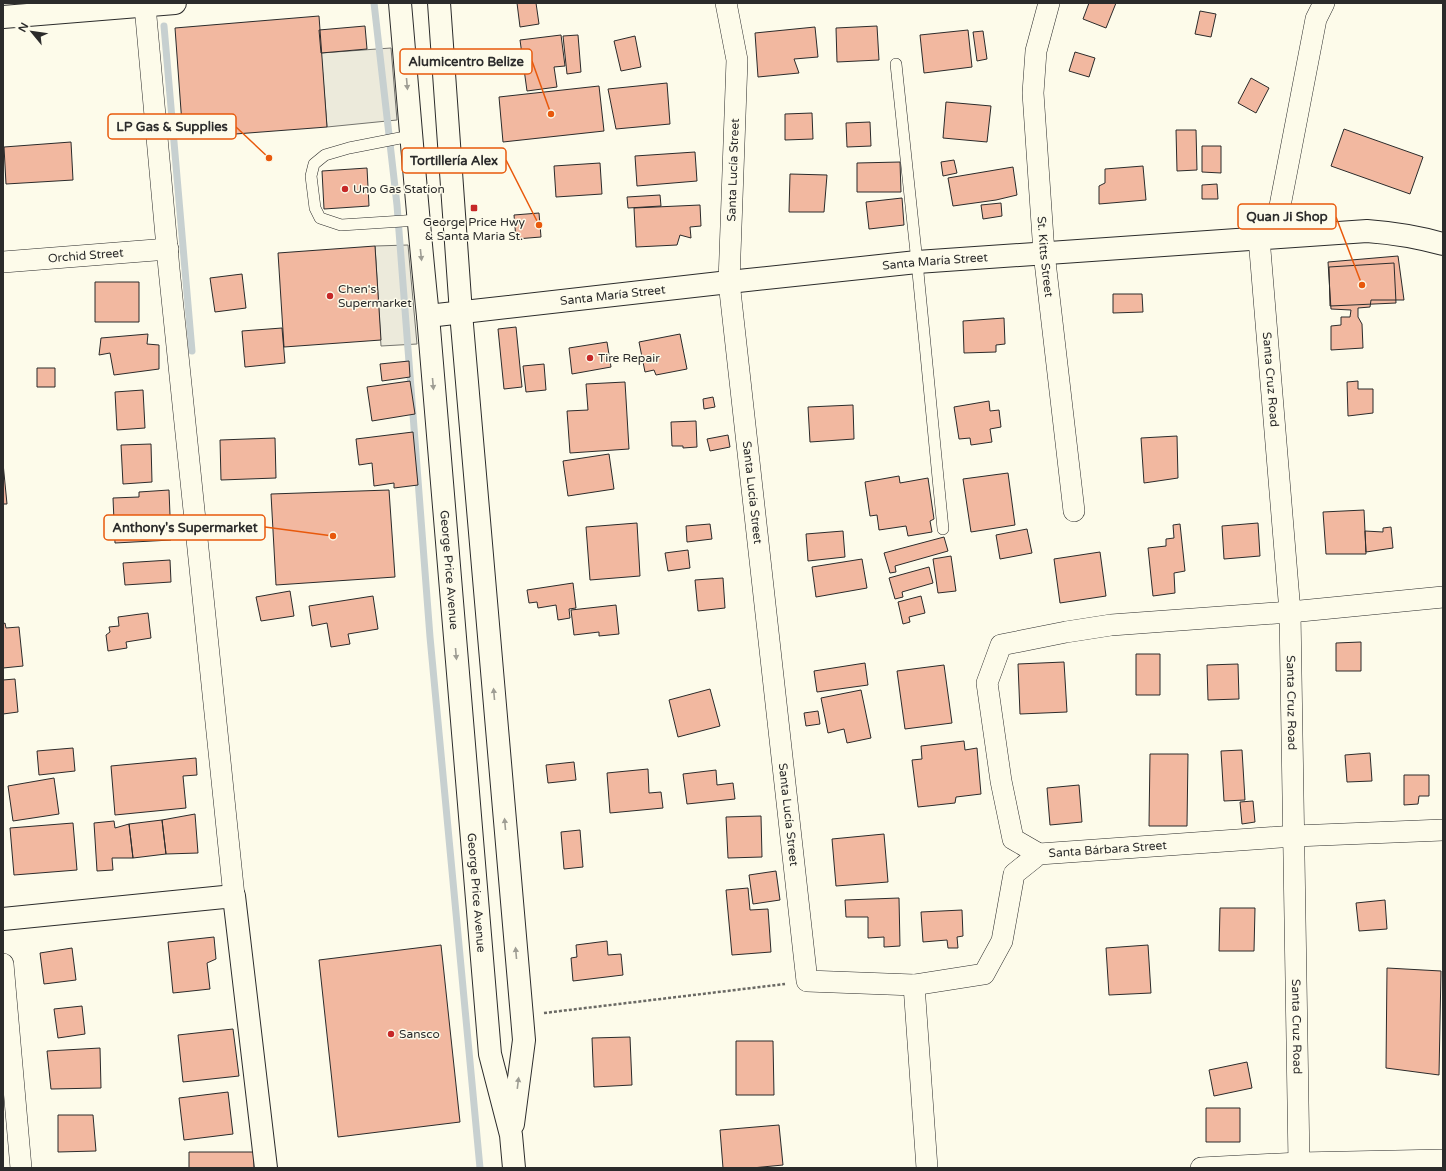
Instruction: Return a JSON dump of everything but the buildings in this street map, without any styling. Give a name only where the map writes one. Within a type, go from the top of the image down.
[{"type":"main road","points":[[3,17],[175,3]]},
{"type":"main road","name":"George Price Avenue","points":[[400,3],[490,1054],[511,1135],[514,1168]]},
{"type":"main road","name":"George Price Avenue","points":[[438,3],[461,313],[524,1040],[511,1135]]},
{"type":"main road","name":"Santa María Street","points":[[428,316],[917,262],[1044,252],[1367,231],[1418,237],[1443,244]]},
{"type":"main road","points":[[3,919],[234,896],[266,1168]]},
{"type":"street","name":"Santa Lucía Street","points":[[726,3],[737,60],[729,282],[807,981]]},
{"type":"street","name":"St. Kitts Street","points":[[1049,3],[1036,51],[1033,93],[1044,252],[1074,511]]},
{"type":"street","name":"Santa Cruz Road","points":[[1298,1166],[1295,836],[1290,612],[1266,237],[1316,19],[1324,3]]},
{"type":"street","points":[[145,6],[168,249],[234,896]]},
{"type":"street","name":"Orchid Street","points":[[3,262],[168,249]]},
{"type":"street","points":[[807,981],[914,985],[984,974],[1002,941],[1014,874],[1013,838],[1001,781],[987,683],[1001,645],[1111,625],[1290,612],[1443,597]]},
{"type":"street","name":"Santa Bárbara Street","points":[[1014,874],[1039,854],[1295,836],[1443,830]]},
{"type":"street","points":[[1013,838],[1039,854]]},
{"type":"street","points":[[3,964],[21,1168]]},
{"type":"street","points":[[914,985],[928,1168]]},
{"type":"street","points":[[1201,1168],[1298,1166],[1443,1160]]},
{"type":"lane","points":[[896,64],[943,529]]},
{"type":"lane","points":[[412,137],[372,142],[325,155],[314,164],[311,176],[315,208],[320,218],[341,225],[419,220]]},
{"type":"path","points":[[522,1015],[807,981]]},
{"type":"shaded area","points":[[391,48],[397,120],[327,127],[321,53]]},
{"type":"shaded area","points":[[408,245],[417,344],[381,346],[375,246]]},
{"type":"waterway","points":[[374,3],[397,205],[430,637],[480,1168]]},
{"type":"waterway","points":[[164,26],[192,351]]},
{"type":"place","name":"Alumicentro Belize","points":[[551,114]]},
{"type":"place","name":"LP Gas & Supplies","points":[[269,158]]},
{"type":"place","name":"Uno Gas Station","points":[[345,189]]},
{"type":"place","name":"George Price Hwy & Santa Maria St.","points":[[474,208]]},
{"type":"place","name":"Tortillería Alex","points":[[539,225]]},
{"type":"place","name":"Quan Ji Shop","points":[[1362,285]]},
{"type":"place","name":"Chen's Supermarket","points":[[330,296]]},
{"type":"place","name":"Tire Repair","points":[[590,358]]},
{"type":"place","name":"Anthony's Supermarket","points":[[333,536]]},
{"type":"place","name":"Sansco","points":[[391,1034]]}]
